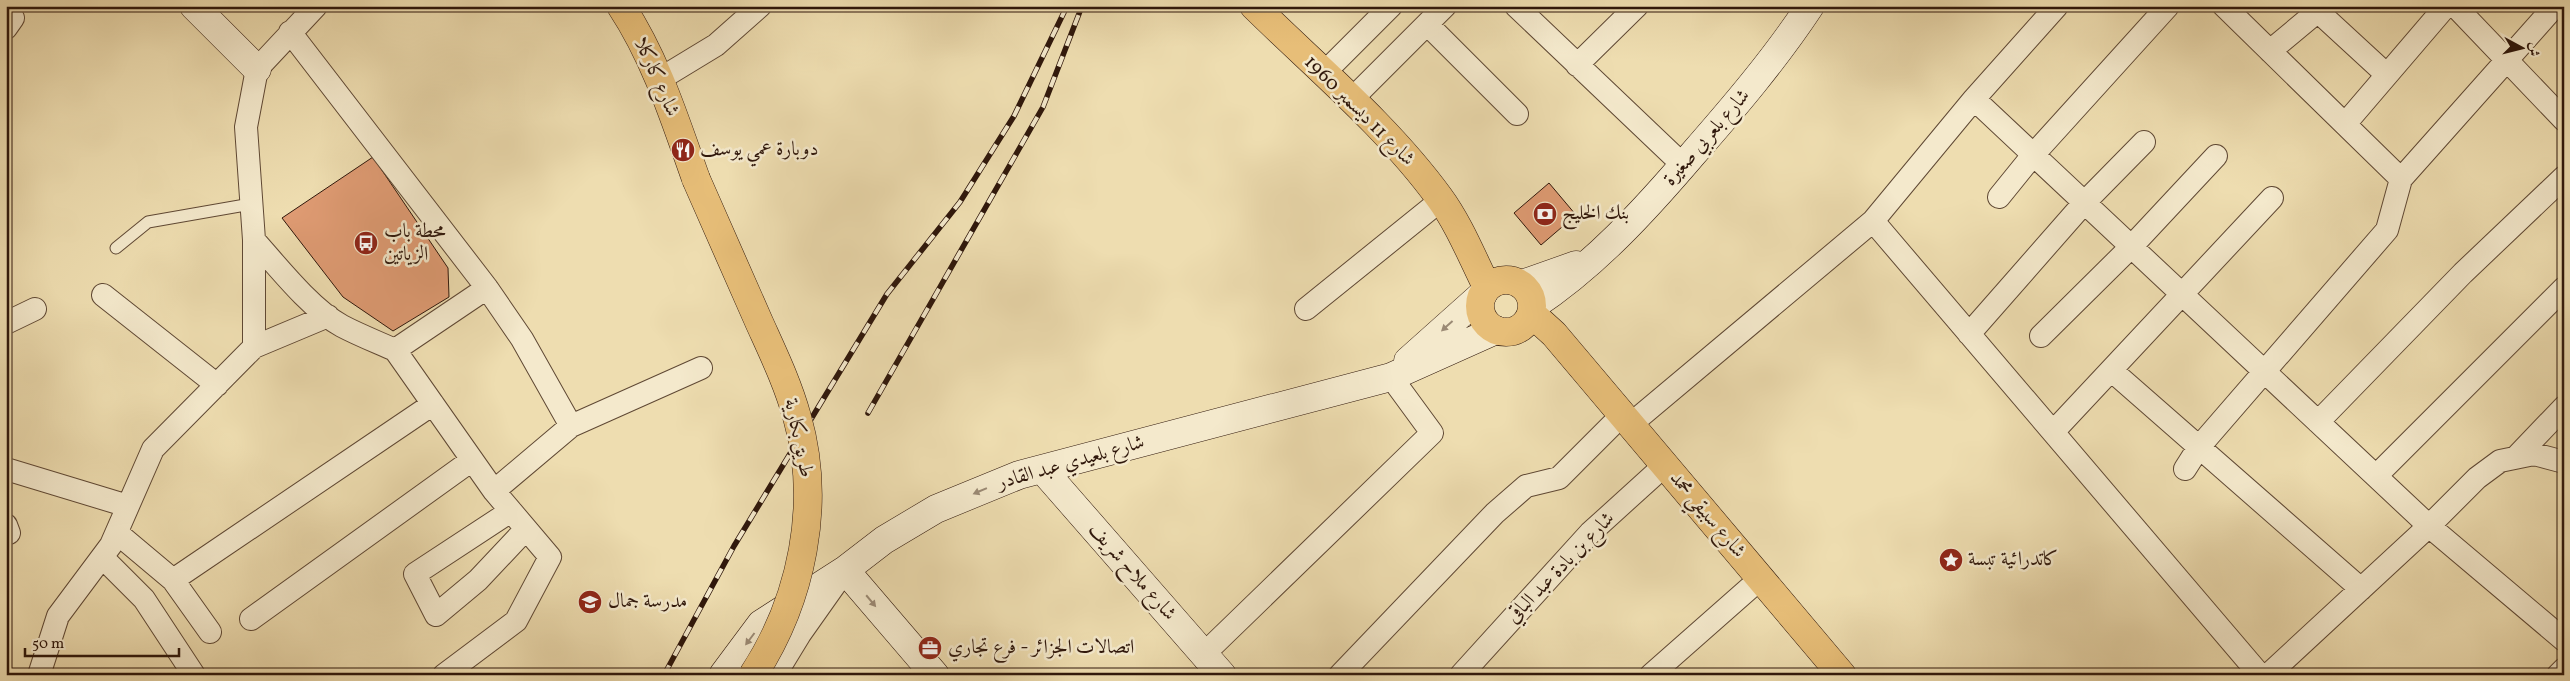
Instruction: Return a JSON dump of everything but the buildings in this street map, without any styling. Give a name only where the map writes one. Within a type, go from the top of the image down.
[{"type":"main road","points":[[194,6],[257,69]]},
{"type":"main road","name":"شارع كاركلا","points":[[621,6],[632,23],[660,79],[696,179]]},
{"type":"main road","name":"شارع 11 ديسمبر 1960","points":[[1254,6],[1399,148],[1448,211],[1525,296]]},
{"type":"main road","name":"شارع بلعربي صغيرة","points":[[1525,296],[1557,290],[1632,220],[1748,91],[1810,6]]},
{"type":"main road","name":"طريق بكارية","points":[[696,179],[786,382],[798,418],[808,483],[806,539],[792,598],[753,675]]},
{"type":"main road","name":"شارع 11 ديسمبر 1960","points":[[1448,211],[1485,290]]},
{"type":"main road","points":[[1500,331],[1511,332],[1523,326],[1525,296],[1500,280],[1485,290],[1480,302],[1483,319],[1500,331],[1572,355]]},
{"type":"main road","name":"شارع بلعيدي عبد القادر","points":[[1391,377],[1485,290]]},
{"type":"main road","name":"شارع سبيقي محمد","points":[[1525,296],[1572,355],[1842,675]]},
{"type":"main road","name":"شارع بلعيدي عبد القادر","points":[[723,675],[761,624],[845,570],[884,540],[936,509],[1019,475],[1042,468],[1391,377],[1500,331]]},
{"type":"main road","name":"شارع ملاح شريف","points":[[1042,468],[1222,675]]},
{"type":"main road","points":[[845,570],[934,675]]},
{"type":"street","points":[[254,347],[254,240],[246,127],[257,69],[316,6]]},
{"type":"street","points":[[660,79],[716,45],[760,6]]},
{"type":"street","points":[[1323,74],[1391,6]]},
{"type":"street","points":[[1351,100],[1445,6]]},
{"type":"street","points":[[1516,6],[1683,165]]},
{"type":"street","points":[[1577,65],[1637,6]]},
{"type":"street","points":[[1340,675],[1495,513],[1526,486],[1559,478],[1626,419],[1873,221],[1974,99],[2057,6]]},
{"type":"street","points":[[1999,197],[2033,155],[2168,6]]},
{"type":"street","points":[[2224,6],[2401,179]]},
{"type":"street","points":[[2345,124],[2446,6]]},
{"type":"street","points":[[2455,6],[2564,120]]},
{"type":"street","points":[[2185,468],[2199,447],[2387,230],[2401,179],[2508,62],[2555,6]]},
{"type":"street","points":[[2270,51],[2318,8],[2387,75]]},
{"type":"street","points":[[1427,24],[1517,114]]},
{"type":"street","points":[[290,32],[486,288],[522,339],[571,426]]},
{"type":"street","points":[[1974,99],[2429,526],[2564,640]]},
{"type":"street","points":[[1970,334],[2084,203],[2144,142]]},
{"type":"street","points":[[2041,336],[2131,247],[2216,156]]},
{"type":"street","points":[[2318,422],[2463,273],[2564,177]]},
{"type":"street","points":[[2053,432],[2272,198]]},
{"type":"street","points":[[1306,309],[1448,211]]},
{"type":"street","points":[[1873,221],[2260,675]]},
{"type":"street","points":[[254,240],[290,281],[328,316],[341,326],[395,350],[494,491],[550,558],[516,621],[444,675]]},
{"type":"street","points":[[395,350],[486,288]]},
{"type":"street","points":[[2376,476],[2564,288]]},
{"type":"street","points":[[103,295],[217,385]]},
{"type":"street","points":[[6,323],[35,309]]},
{"type":"street","points":[[39,675],[58,616],[102,558],[117,533],[153,449],[254,347],[328,316]]},
{"type":"street","points":[[494,491],[571,426],[701,368]]},
{"type":"street","points":[[2111,370],[2360,589]]},
{"type":"street","points":[[1204,654],[1432,433],[1391,377]]},
{"type":"street","points":[[172,580],[433,404]]},
{"type":"street","points":[[2518,455],[2564,407]]},
{"type":"street","points":[[2268,675],[2429,526],[2477,478],[2500,461],[2518,455],[2534,454],[2564,462]]},
{"type":"street","points":[[252,619],[472,460]]},
{"type":"street","name":"شارع بن بادة عبد الباقي","points":[[1461,675],[1590,533],[1665,465]]},
{"type":"street","points":[[6,470],[128,506]]},
{"type":"street","points":[[511,511],[415,574],[436,614],[478,580],[526,529]]},
{"type":"street","points":[[117,533],[172,580],[210,632]]},
{"type":"street","points":[[102,558],[144,599],[194,675]]},
{"type":"street","points":[[775,675],[800,634],[845,570]]},
{"type":"street","points":[[1651,675],[1761,578]]},
{"type":"street","points":[[2558,675],[2564,669]]},
{"type":"lane","points":[[116,248],[148,222],[251,204]]},
{"type":"railway","points":[[664,675],[734,546],[887,294],[960,202],[1014,116],[1067,6]]},
{"type":"railway","points":[[868,413],[1043,107],[1082,6]]},
{"type":"place","name":"دوبارة عمي يوسف","points":[[683,150]]},
{"type":"place","name":"بنك الخليج","points":[[1545,214]]},
{"type":"place","name":"محطة باب الزياتين","points":[[366,243]]},
{"type":"place","name":"كاتدرائية تبسة","points":[[1951,560]]},
{"type":"place","name":"مدرسة جمال","points":[[590,602]]},
{"type":"place","name":"اتصالات الجزائر - فرع تجاري","points":[[930,648]]}]
